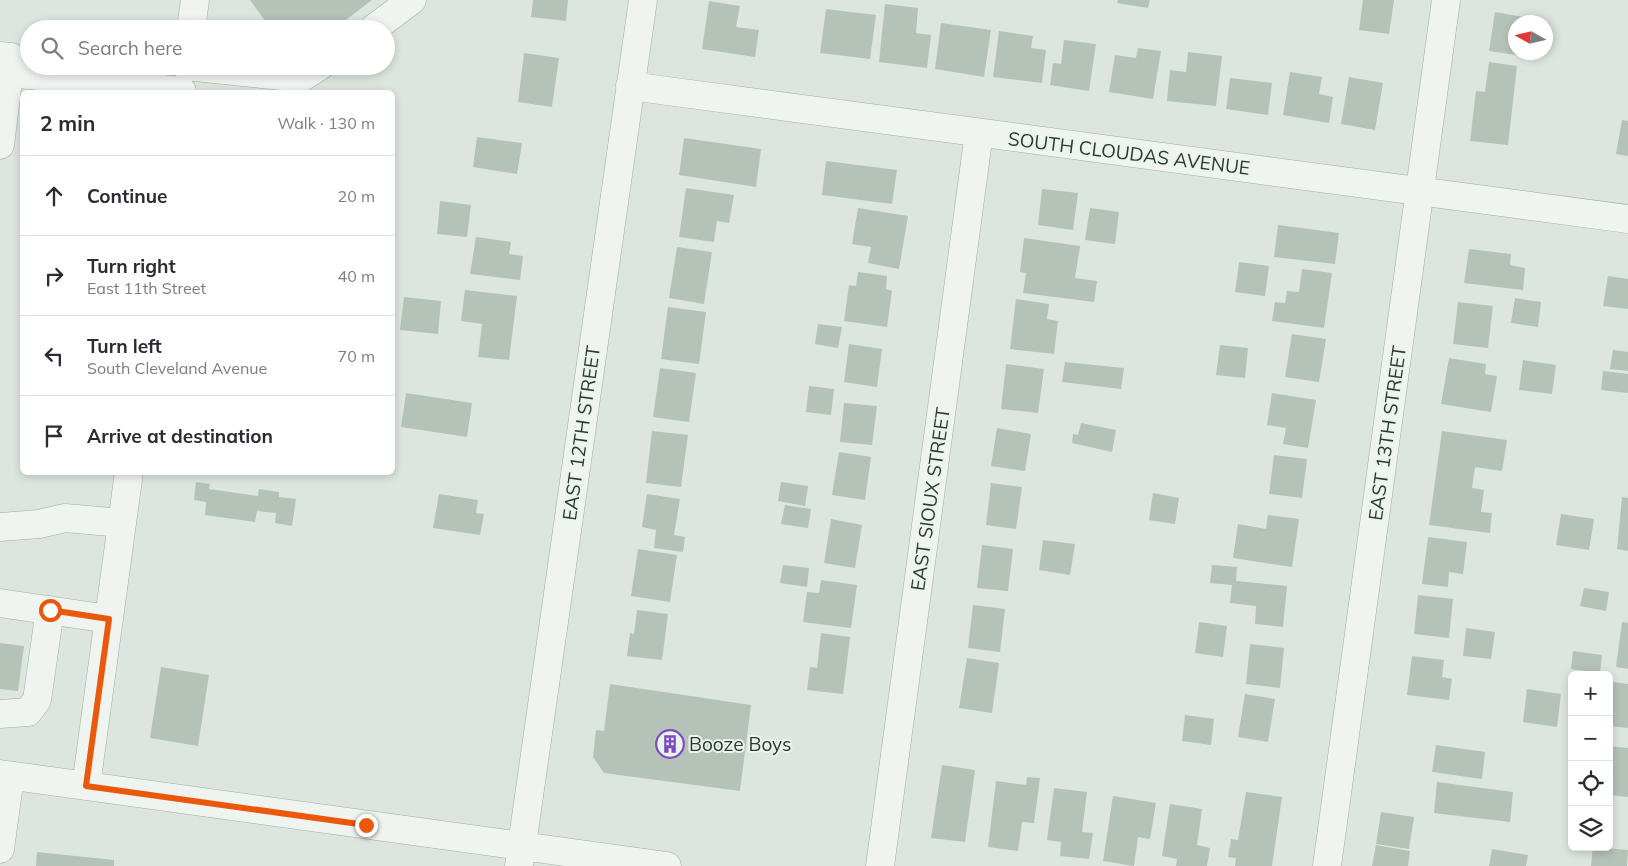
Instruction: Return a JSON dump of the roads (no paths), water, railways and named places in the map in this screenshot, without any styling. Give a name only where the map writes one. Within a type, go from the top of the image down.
[{"type":"street","points":[[192,20],[195,0]]},
{"type":"street","points":[[385,20],[412,0]]},
{"type":"street","name":"EAST 12TH STREET","points":[[520,856],[642,0]]},
{"type":"street","name":"EAST 13TH STREET","points":[[1327,866],[1446,0]]},
{"type":"street","points":[[0,145],[5,64],[20,65]]},
{"type":"street","points":[[136,75],[184,79],[302,78],[306,75]]},
{"type":"street","name":"SOUTH CLOUDAS AVENUE","points":[[630,86],[1628,219]]},
{"type":"street","name":"EAST SIOUX STREET","points":[[880,866],[979,133]]},
{"type":"street","points":[[86,786],[129,475]]},
{"type":"street","points":[[0,527],[38,524],[65,518],[122,522]]},
{"type":"street","points":[[0,603],[109,619]]},
{"type":"street","points":[[0,714],[28,712],[37,700],[50,610]]},
{"type":"street","points":[[0,849],[5,775],[86,786],[520,856],[666,866]]},
{"type":"place","name":"Booze Boys","points":[[670,744]]}]
